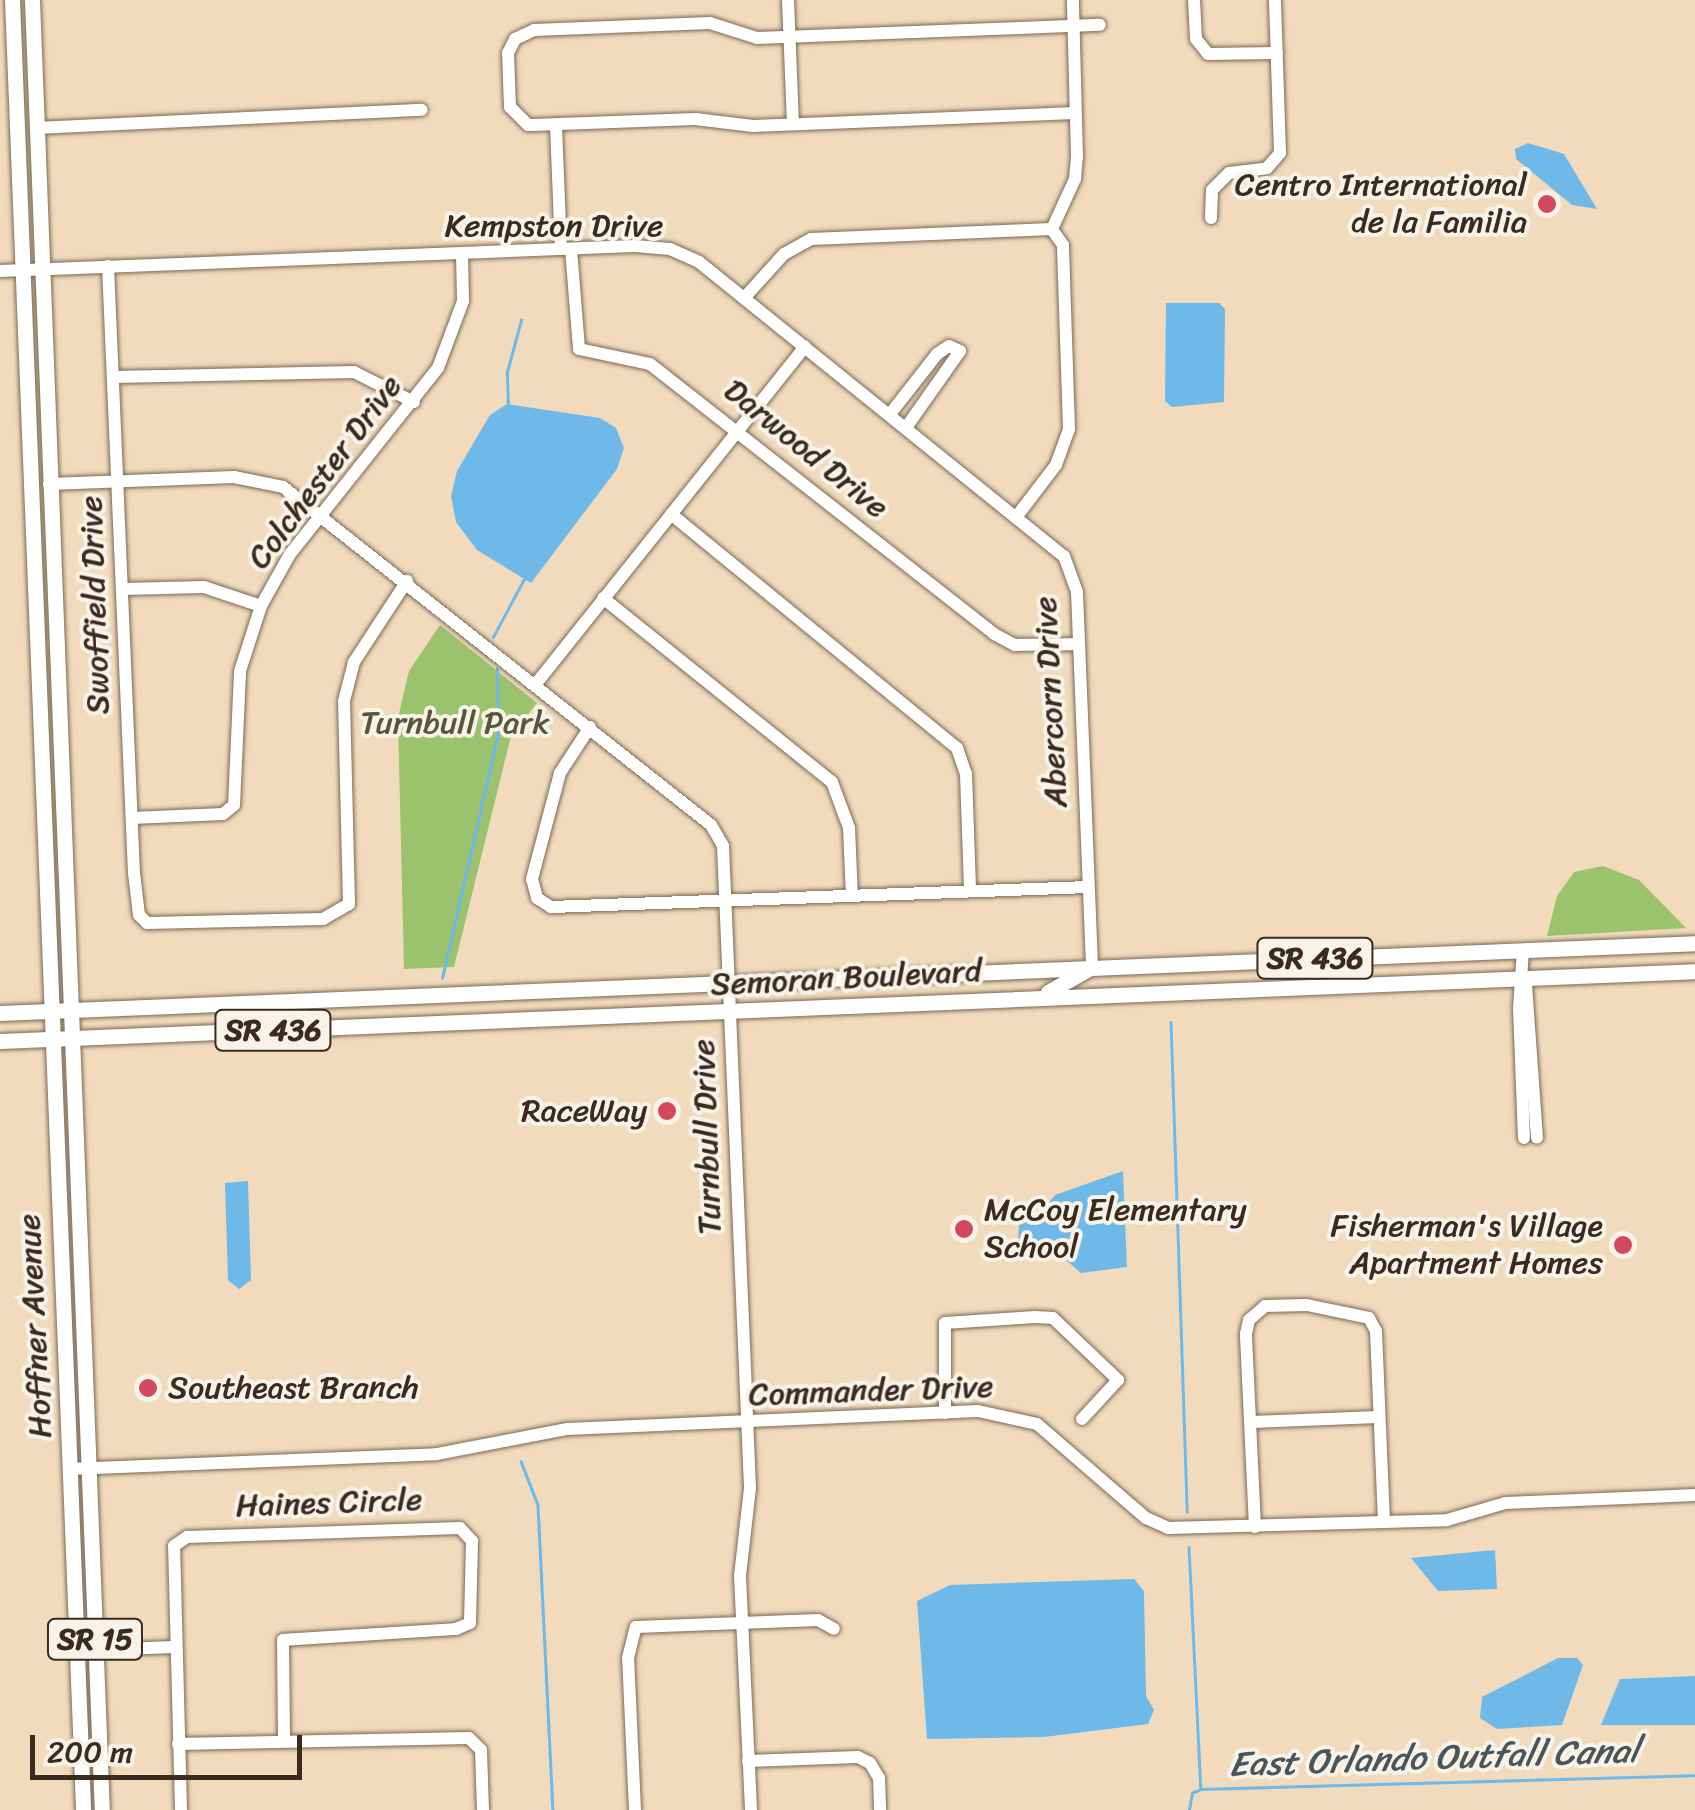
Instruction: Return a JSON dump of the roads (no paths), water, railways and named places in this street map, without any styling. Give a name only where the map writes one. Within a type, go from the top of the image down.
[{"type":"main road","name":"Hoffner Avenue","points":[[12,0],[7,37],[32,270],[49,484],[102,1810]]},
{"type":"main road","name":"Hoffner Avenue","points":[[32,0],[36,128],[31,464],[84,1810]]},
{"type":"main road","points":[[7,37],[27,56],[36,128]]},
{"type":"main road","points":[[31,464],[43,478],[46,575],[53,585]]},
{"type":"main road","name":"Semoran Boulevard","points":[[0,1013],[1695,943]]},
{"type":"main road","points":[[1098,995],[1121,972],[1151,965]]},
{"type":"main road","points":[[1035,997],[1092,968]]},
{"type":"main road","name":"Semoran Boulevard","points":[[0,1041],[1695,971]]},
{"type":"main road","points":[[396,1025],[419,1005],[446,995]]},
{"type":"street","points":[[788,0],[793,124]]},
{"type":"street","points":[[1017,516],[1056,465],[1069,429],[1064,261],[1052,230],[1075,180],[1073,0]]},
{"type":"street","points":[[1194,0],[1196,39],[1208,54],[1276,53]]},
{"type":"street","points":[[1212,218],[1212,190],[1230,173],[1267,168],[1280,153],[1275,0]]},
{"type":"street","points":[[1075,113],[793,124],[695,119],[528,125],[510,107],[508,53],[514,38],[534,30],[710,23],[757,38],[1100,24]]},
{"type":"street","points":[[36,128],[422,110]]},
{"type":"street","name":"Darwood Drive","points":[[556,126],[578,349],[650,364],[994,634],[1015,645],[1079,644]]},
{"type":"street","points":[[745,298],[784,254],[811,239],[1052,230]]},
{"type":"street","name":"Kempston Drive","points":[[0,271],[670,248],[745,298],[1017,516]]},
{"type":"street","name":"Colchester Drive","points":[[132,818],[222,814],[234,806],[238,788],[234,715],[261,606],[323,514],[414,402],[455,333],[463,300],[462,253]]},
{"type":"street","name":"Swoffield Drive","points":[[108,266],[139,915],[162,924],[323,919],[340,914],[350,888],[344,701],[354,662],[407,581]]},
{"type":"street","points":[[890,414],[937,354],[949,346],[960,352],[907,426]]},
{"type":"street","points":[[536,684],[806,347]]},
{"type":"street","points":[[114,377],[354,372],[414,402]]},
{"type":"street","name":"Turnbull Drive","points":[[49,484],[259,478],[323,514],[710,825],[723,846],[750,1488],[740,1548],[750,1810]]},
{"type":"street","points":[[671,514],[957,748],[966,774],[970,890]]},
{"type":"street","name":"Abercorn Drive","points":[[1017,516],[1064,556],[1077,592],[1092,968]]},
{"type":"street","points":[[122,590],[204,587],[261,606]]},
{"type":"street","points":[[603,598],[832,782],[850,828],[852,896]]},
{"type":"street","points":[[590,727],[560,773],[532,879],[537,898],[551,906],[1088,887]]},
{"type":"street","points":[[1524,950],[1518,1008],[1531,1138]]},
{"type":"street","points":[[1254,1526],[1246,1334],[1256,1310],[1307,1304],[1369,1318],[1376,1331],[1384,1521]]},
{"type":"street","points":[[944,1412],[945,1323],[1053,1318],[1118,1380],[1082,1420]]},
{"type":"street","name":"Commander Drive","points":[[70,1469],[437,1454],[568,1429],[999,1412],[1036,1424],[1158,1524],[1254,1526],[1447,1520],[1506,1503],[1695,1495]]},
{"type":"street","points":[[1252,1422],[1378,1417]]},
{"type":"street","name":"Haines Circle","points":[[174,1647],[174,1546],[187,1537],[447,1526],[472,1541],[470,1623],[456,1630],[283,1640],[284,1741]]},
{"type":"street","points":[[634,1810],[628,1643],[636,1627],[818,1620],[834,1629]]},
{"type":"street","points":[[96,1650],[174,1647],[181,1810]]},
{"type":"street","points":[[178,1744],[469,1738],[481,1750],[483,1810]]},
{"type":"street","points":[[748,1761],[858,1758],[870,1763],[879,1778],[880,1810]]},
{"type":"water","points":[[1528,143],[1564,154],[1597,209],[1572,205],[1516,159],[1515,149]]},
{"type":"water","points":[[1166,303],[1219,303],[1225,309],[1224,402],[1172,407],[1165,401]]},
{"type":"water","points":[[507,404],[600,418],[616,428],[624,448],[617,469],[531,583],[477,550],[456,522],[451,496],[457,471],[490,415]]},
{"type":"water","points":[[1123,1171],[1127,1267],[1081,1273],[1052,1248],[1017,1260],[1019,1225],[1035,1219],[1055,1195]]},
{"type":"water","points":[[248,1181],[251,1280],[239,1289],[228,1280],[225,1183]]},
{"type":"water","points":[[1495,1550],[1497,1589],[1438,1591],[1411,1558]]},
{"type":"water","points":[[1134,1579],[1144,1591],[1146,1696],[1154,1710],[1148,1724],[1044,1737],[927,1739],[917,1601],[950,1585]]},
{"type":"water","points":[[1558,1658],[1577,1658],[1583,1665],[1562,1725],[1497,1729],[1480,1718],[1482,1697]]},
{"type":"water","points":[[1695,1676],[1695,1725],[1601,1725],[1620,1679]]},
{"type":"waterway","name":"East Orlando Outfall Canal","points":[[508,407],[507,372],[521,320]]},
{"type":"waterway","name":"East Orlando Outfall Canal","points":[[493,637],[525,577]]},
{"type":"waterway","name":"East Orlando Outfall Canal","points":[[442,978],[498,734],[497,669]]},
{"type":"waterway","points":[[1171,1022],[1187,1512]]},
{"type":"waterway","name":"East Orlando Outfall Canal","points":[[521,1461],[538,1505],[553,1810]]},
{"type":"waterway","points":[[1189,1547],[1201,1789]]},
{"type":"waterway","name":"East Orlando Outfall Canal","points":[[1189,1810],[1192,1793],[1201,1789],[1695,1775]]},
{"type":"place","name":"Centro International de la Familia","points":[[1547,204]]},
{"type":"place","name":"RaceWay","points":[[667,1111]]},
{"type":"place","name":"McCoy Elementary School","points":[[964,1229]]},
{"type":"place","name":"Fisherman's Village Apartment Homes","points":[[1623,1245]]},
{"type":"place","name":"Southeast Branch","points":[[148,1388]]},
{"type":"park label","name":"Turnbull Park","points":[[455,723]]}]
